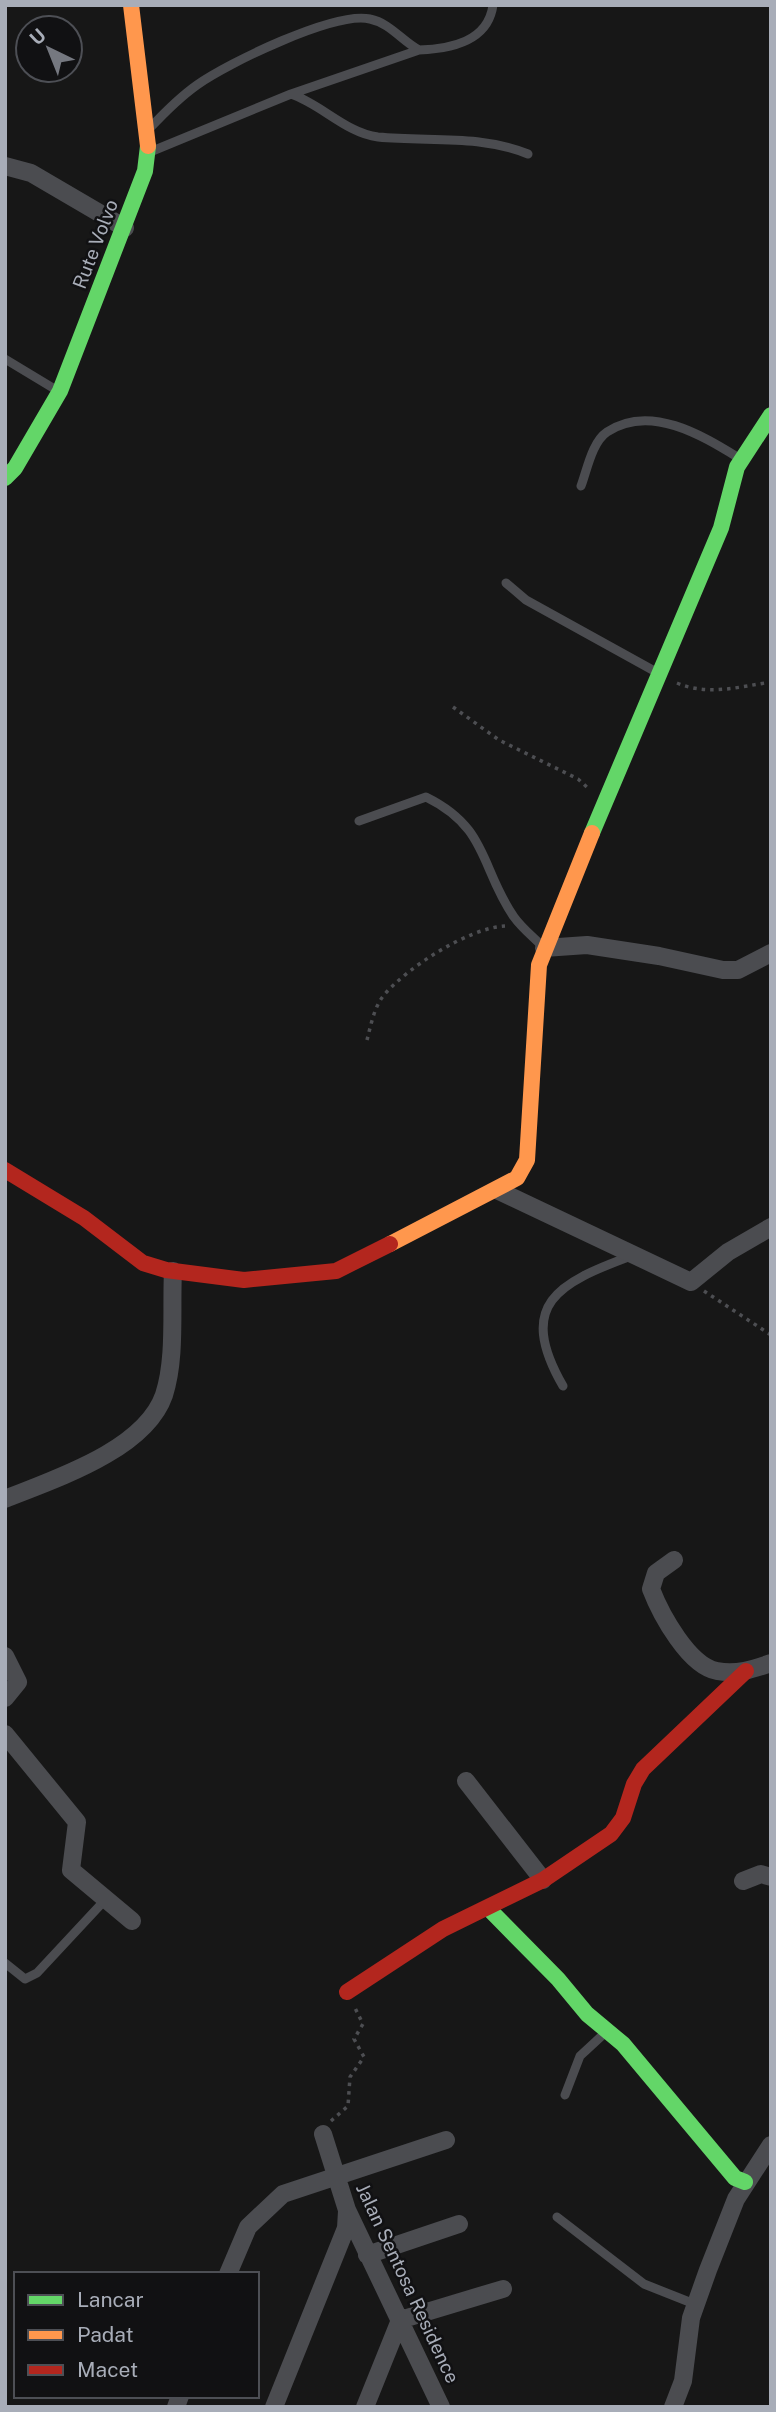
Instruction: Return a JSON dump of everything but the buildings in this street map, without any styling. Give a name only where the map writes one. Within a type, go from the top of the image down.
[{"type":"street","name":"Rute Volvo","points":[[5,478],[15,468],[60,391],[145,172],[149,152],[131,5]]},
{"type":"street","points":[[5,166],[31,173],[125,228]]},
{"type":"street","points":[[5,1170],[83,1218],[143,1263],[173,1271],[244,1280],[336,1271],[517,1178],[527,1160],[539,965],[544,948],[603,802],[721,528],[727,491],[739,458],[771,415]]},
{"type":"street","points":[[544,948],[587,945],[659,956],[723,970],[738,970],[771,953]]},
{"type":"street","points":[[497,1190],[631,1256],[691,1282],[728,1252],[771,1227]]},
{"type":"street","points":[[5,1499],[87,1464],[130,1439],[153,1418],[164,1394],[166,1381],[173,1271]]},
{"type":"street","points":[[674,1560],[656,1573],[652,1589],[677,1637],[703,1667],[719,1672],[746,1671],[771,1663]]},
{"type":"street","points":[[5,1657],[18,1682],[5,1698]]},
{"type":"street","points":[[347,1992],[443,1929],[489,1909],[542,1880],[611,1834],[623,1818],[634,1784],[643,1769],[746,1671]]},
{"type":"street","points":[[5,1734],[77,1822],[71,1870],[132,1921]]},
{"type":"street","points":[[466,1781],[542,1880]]},
{"type":"street","points":[[743,1881],[761,1874],[771,1877]]},
{"type":"street","points":[[489,1909],[558,1979],[587,2014],[623,2044],[735,2178],[745,2182]]},
{"type":"street","name":"Jalan Sentosa Residence","points":[[323,2134],[347,2210],[441,2407]]},
{"type":"street","points":[[229,2272],[248,2227],[262,2211],[284,2194],[446,2140]]},
{"type":"street","points":[[673,2407],[683,2381],[691,2318],[736,2199],[771,2145]]},
{"type":"street","points":[[274,2407],[346,2228],[347,2210]]},
{"type":"street","points":[[367,2255],[459,2224]]},
{"type":"street","points":[[365,2407],[400,2320],[503,2289]]},
{"type":"lane","points":[[149,152],[291,94],[419,51],[444,49],[472,39],[491,19],[493,5]]},
{"type":"lane","points":[[146,131],[172,104],[199,83],[243,58],[295,36],[353,18],[371,19],[388,26],[419,51]]},
{"type":"lane","points":[[291,94],[311,101],[338,121],[375,137],[469,139],[508,146],[528,154]]},
{"type":"lane","points":[[5,359],[60,391]]},
{"type":"lane","points":[[581,486],[596,447],[606,433],[625,424],[660,421],[695,430],[739,458]]},
{"type":"lane","points":[[506,583],[526,600],[660,674]]},
{"type":"lane","points":[[359,821],[426,797],[436,802],[478,840],[498,890],[521,925],[544,948]]},
{"type":"lane","points":[[563,1386],[549,1362],[544,1342],[543,1315],[550,1301],[566,1285],[631,1256]]},
{"type":"lane","points":[[5,1963],[25,1979],[37,1973],[105,1900]]},
{"type":"lane","points":[[565,2095],[580,2056],[607,2031]]},
{"type":"lane","points":[[557,2217],[645,2284],[697,2305]]},
{"type":"path","points":[[660,674],[695,690],[719,691],[771,682]]},
{"type":"path","points":[[453,707],[521,752],[578,779],[603,802]]},
{"type":"path","points":[[367,1040],[383,996],[425,959],[484,931],[499,926],[521,925]]},
{"type":"path","points":[[691,1282],[771,1335]]},
{"type":"path","points":[[323,2134],[327,2124],[344,2113],[348,2106],[350,2077],[364,2057],[354,2039],[363,2024],[347,1992]]},
{"type":"traffic: fast","points":[[5,478],[15,468],[60,391],[145,171],[148,146]]},
{"type":"traffic: fast","points":[[592,833],[721,528],[737,467],[771,415]]},
{"type":"traffic: fast","points":[[489,1909],[558,1979],[587,2014],[623,2044],[735,2178],[745,2182]]},
{"type":"traffic: slow","points":[[131,5],[148,146]]},
{"type":"traffic: slow","points":[[390,1244],[517,1178],[527,1160],[539,965],[592,833]]},
{"type":"traffic: jam","points":[[5,1170],[84,1218],[143,1263],[166,1270],[244,1280],[336,1271],[390,1244]]},
{"type":"traffic: jam","points":[[347,1992],[443,1929],[543,1880],[611,1834],[623,1818],[634,1784],[643,1769],[746,1671]]}]
